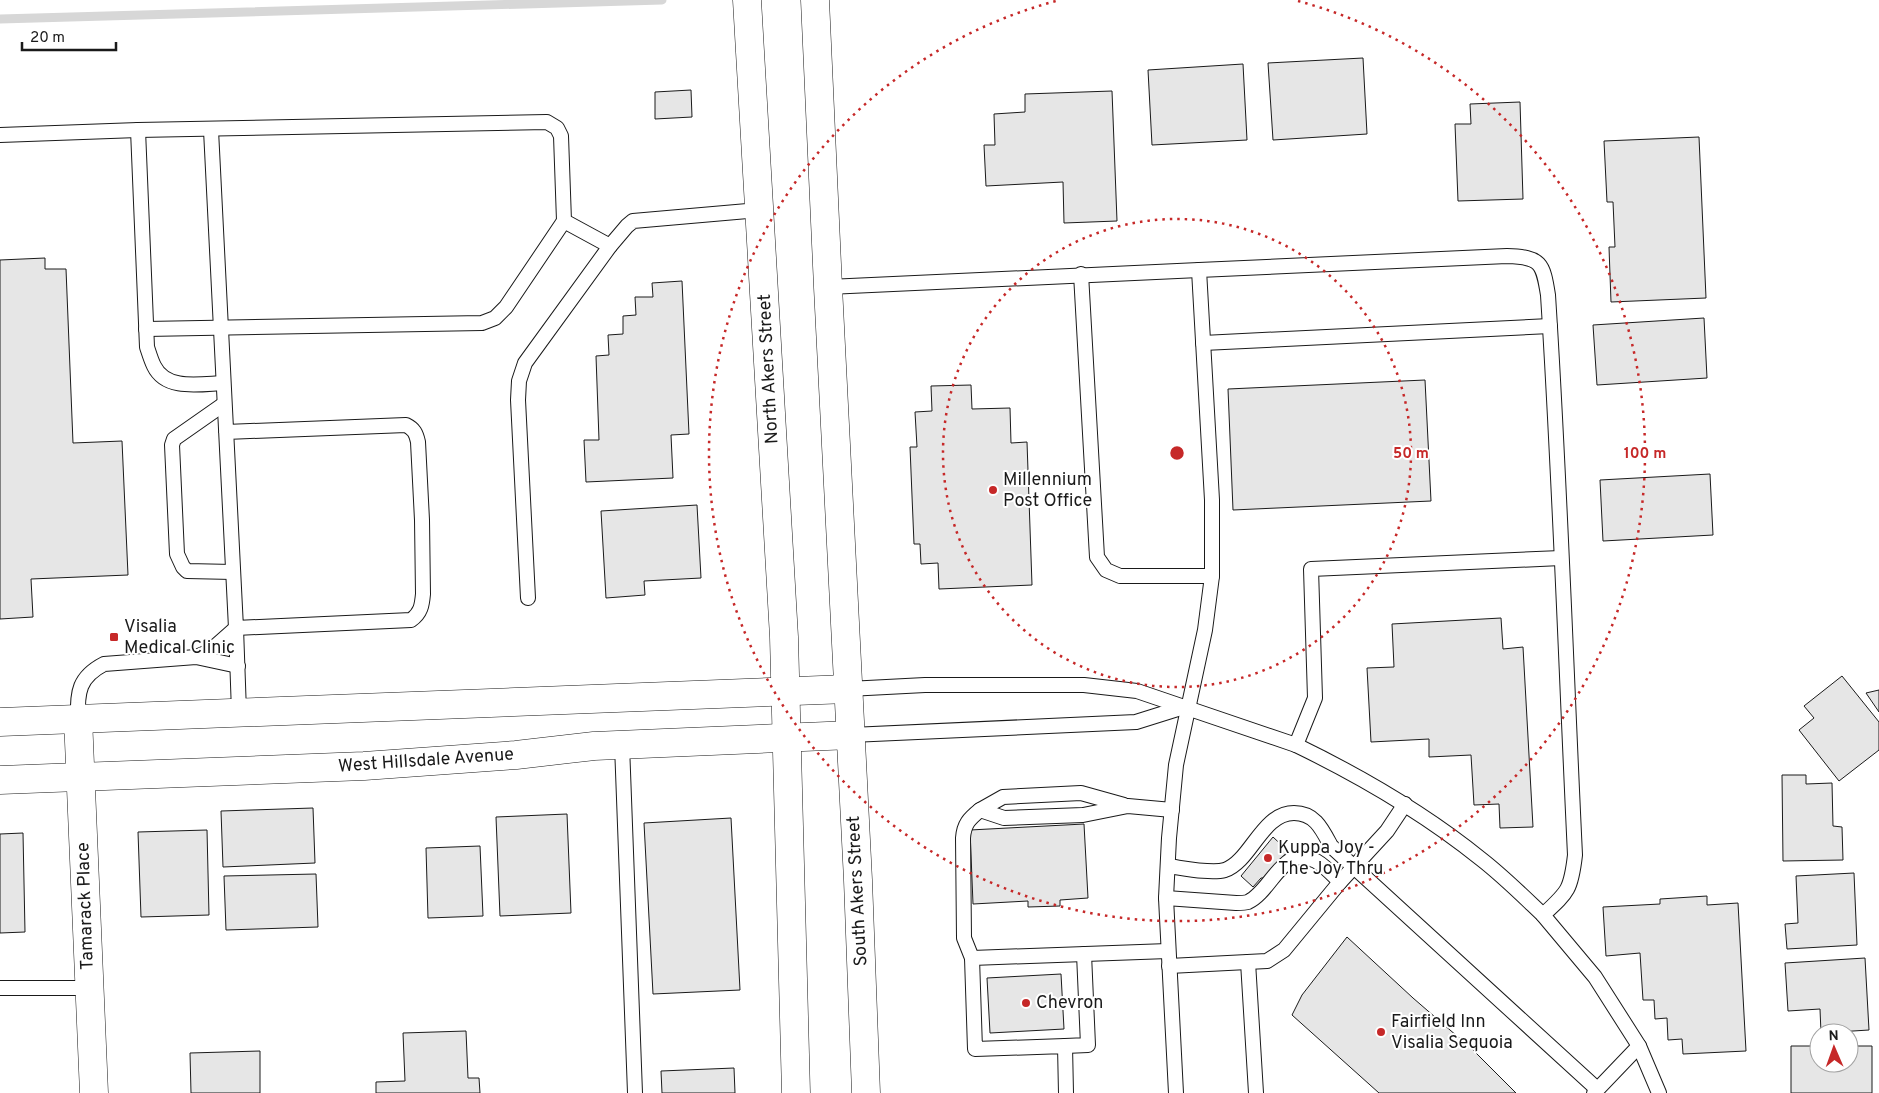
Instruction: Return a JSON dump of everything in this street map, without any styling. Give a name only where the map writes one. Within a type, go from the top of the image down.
[{"type":"main road","name":"North Akers Street","points":[[748,0],[784,637],[787,738]]},
{"type":"main road","points":[[0,722],[848,689],[815,0]]},
{"type":"main road","name":"South Akers Street","points":[[848,689],[866,1093]]},
{"type":"main road","name":"Tamarack Place","points":[[78,718],[94,1093]]},
{"type":"main road","name":"West Hillsdale Avenue","points":[[0,780],[364,766],[516,755],[594,746],[851,735]]},
{"type":"main road","points":[[787,738],[796,1093]]},
{"type":"lane","points":[[0,135],[138,130],[547,122],[557,128],[560,136],[564,221],[506,307],[495,318],[482,323],[146,329]]},
{"type":"lane","points":[[138,130],[147,347],[154,368],[165,378],[180,384],[223,383]]},
{"type":"lane","points":[[211,130],[239,712]]},
{"type":"lane","points":[[528,598],[518,400],[519,381],[525,363],[610,246],[633,221],[759,210]]},
{"type":"lane","points":[[564,221],[610,246]]},
{"type":"lane","points":[[828,287],[1080,274],[1526,256],[1538,262],[1545,272],[1557,436],[1575,855],[1573,879],[1565,895],[1543,915]]},
{"type":"lane","points":[[1176,1093],[1166,898],[1168,866],[1176,765],[1187,706],[1205,630],[1212,576],[1212,500],[1199,270]]},
{"type":"lane","points":[[1080,274],[1097,557],[1106,570],[1120,576],[1212,576]]},
{"type":"lane","points":[[1203,343],[1550,326]]},
{"type":"lane","points":[[224,404],[174,439],[172,446],[177,554],[182,567],[187,571],[233,572]]},
{"type":"lane","points":[[196,657],[210,651],[236,628],[411,620],[418,615],[422,606],[422,520],[418,442],[412,428],[406,425],[226,432]]},
{"type":"lane","points":[[1296,745],[1316,698],[1311,569],[1561,558]]},
{"type":"lane","points":[[78,718],[79,691],[83,680],[91,670],[104,664],[196,657],[238,666]]},
{"type":"lane","points":[[848,689],[925,685],[1084,685],[1137,690],[1296,745],[1350,771],[1405,804],[1482,859],[1543,915],[1594,977],[1640,1046],[1659,1093]]},
{"type":"lane","points":[[851,735],[1136,722],[1187,706]]},
{"type":"lane","points":[[622,745],[635,1093]]},
{"type":"lane","points":[[1084,954],[1088,1046],[975,1049],[972,958],[964,938],[963,838],[964,828],[968,819],[1003,797],[1081,793],[1128,806],[1172,810]]},
{"type":"lane","points":[[1170,966],[1267,961],[1284,950],[1340,882],[1355,868],[1387,831],[1405,804]]},
{"type":"lane","points":[[980,810],[1004,818],[1083,815],[1128,806]]},
{"type":"lane","points":[[1168,866],[1226,870],[1236,863],[1274,819],[1287,813],[1304,813],[1315,819],[1331,846],[1595,1091],[1640,1046]]},
{"type":"lane","points":[[1166,898],[1236,903],[1247,902],[1256,896],[1294,858],[1306,857],[1318,862],[1340,882]]},
{"type":"lane","points":[[972,958],[1168,951]]},
{"type":"lane","points":[[1248,962],[1256,1093]]},
{"type":"lane","points":[[0,988],[90,988]]},
{"type":"lane","points":[[1064,1046],[1066,1093]]},
{"type":"building","points":[[1363,58],[1367,134],[1273,140],[1268,63]]},
{"type":"building","points":[[1243,64],[1247,140],[1152,145],[1148,70]]},
{"type":"building","points":[[691,90],[692,117],[655,119],[655,92]]},
{"type":"building","points":[[1112,91],[1117,221],[1064,223],[1063,182],[986,186],[984,145],[995,145],[994,114],[1025,112],[1025,94]]},
{"type":"building","points":[[1520,102],[1523,199],[1458,201],[1455,124],[1471,124],[1470,104]]},
{"type":"building","points":[[1699,137],[1706,298],[1611,302],[1609,247],[1615,247],[1613,202],[1607,202],[1604,141]]},
{"type":"building","points":[[45,258],[45,269],[66,269],[73,443],[122,441],[128,575],[31,579],[33,617],[0,619],[0,260]]},
{"type":"building","points":[[682,281],[689,434],[671,435],[673,478],[586,482],[584,440],[599,440],[596,356],[609,355],[608,335],[623,334],[623,316],[636,315],[635,297],[653,297],[652,283]]},
{"type":"building","points":[[1704,318],[1707,378],[1597,385],[1593,325]]},
{"type":"building","points":[[1425,380],[1431,501],[1233,510],[1228,389]]},
{"type":"building","points":[[971,385],[972,409],[1010,408],[1011,443],[1027,442],[1032,585],[939,589],[938,563],[921,564],[920,544],[914,544],[910,447],[917,447],[915,412],[932,411],[931,386]]},
{"type":"building","points":[[1710,474],[1713,535],[1603,541],[1600,480]]},
{"type":"building","points":[[697,505],[701,578],[644,581],[645,595],[606,598],[601,511]]},
{"type":"building","points":[[1501,618],[1503,649],[1523,647],[1533,827],[1500,828],[1499,804],[1474,805],[1471,755],[1429,757],[1429,739],[1371,742],[1367,668],[1394,667],[1392,624]]},
{"type":"building","points":[[1842,676],[1879,722],[1879,750],[1839,781],[1799,730],[1814,718],[1804,706]]},
{"type":"building","points":[[1879,690],[1879,712],[1866,693]]},
{"type":"building","points":[[1782,775],[1806,775],[1806,784],[1832,783],[1833,826],[1842,827],[1843,860],[1783,861]]},
{"type":"building","points":[[313,808],[315,863],[223,867],[221,811]]},
{"type":"building","points":[[567,814],[571,913],[500,916],[496,817]]},
{"type":"building","points":[[731,818],[740,990],[653,994],[644,823]]},
{"type":"building","points":[[1084,824],[1088,898],[1060,900],[1060,906],[1028,907],[1028,901],[973,904],[970,830]]},
{"type":"building","points":[[207,830],[209,915],[141,917],[138,832]]},
{"type":"building","points":[[23,833],[25,932],[0,933],[0,834]]},
{"type":"building","name":"Kuppa Joy - The Joy Thru","points":[[1273,837],[1288,851],[1264,878],[1261,878],[1253,887],[1241,876]]},
{"type":"building","points":[[480,846],[483,916],[428,918],[426,848]]},
{"type":"building","points":[[1854,873],[1857,945],[1787,949],[1785,924],[1798,923],[1796,876]]},
{"type":"building","points":[[316,874],[318,927],[226,930],[224,876]]},
{"type":"building","points":[[1707,896],[1707,905],[1738,903],[1746,1051],[1683,1054],[1682,1039],[1668,1040],[1667,1018],[1655,1019],[1654,1000],[1643,1000],[1640,953],[1606,956],[1603,907],[1660,904],[1660,899]]},
{"type":"building","name":"Fairfield Inn Visalia Sequoia","points":[[1347,937],[1472,1049],[1516,1093],[1379,1093],[1292,1015],[1302,995]]},
{"type":"building","points":[[1865,958],[1869,1030],[1859,1031],[1859,1023],[1821,1023],[1820,1009],[1788,1011],[1785,963]]},
{"type":"building","points":[[1061,974],[1064,1029],[990,1033],[987,978]]},
{"type":"building","points":[[466,1031],[468,1078],[479,1078],[480,1093],[376,1093],[376,1082],[405,1081],[403,1033]]},
{"type":"building","points":[[1791,1046],[1809,1046],[1809,1073],[1859,1073],[1859,1046],[1872,1046],[1872,1093],[1791,1093]]},
{"type":"building","points":[[260,1051],[260,1093],[191,1093],[190,1053]]},
{"type":"building","points":[[734,1068],[735,1093],[662,1093],[661,1071]]},
{"type":"waterway","points":[[0,19],[662,0]]},
{"type":"place","name":"Millennium Post Office","points":[[993,490]]},
{"type":"place","name":"Visalia Medical Clinic","points":[[114,637]]},
{"type":"place","name":"Kuppa Joy - The Joy Thru","points":[[1268,858]]},
{"type":"place","name":"Chevron","points":[[1026,1003]]},
{"type":"place","name":"Fairfield Inn Visalia Sequoia","points":[[1381,1032]]}]
